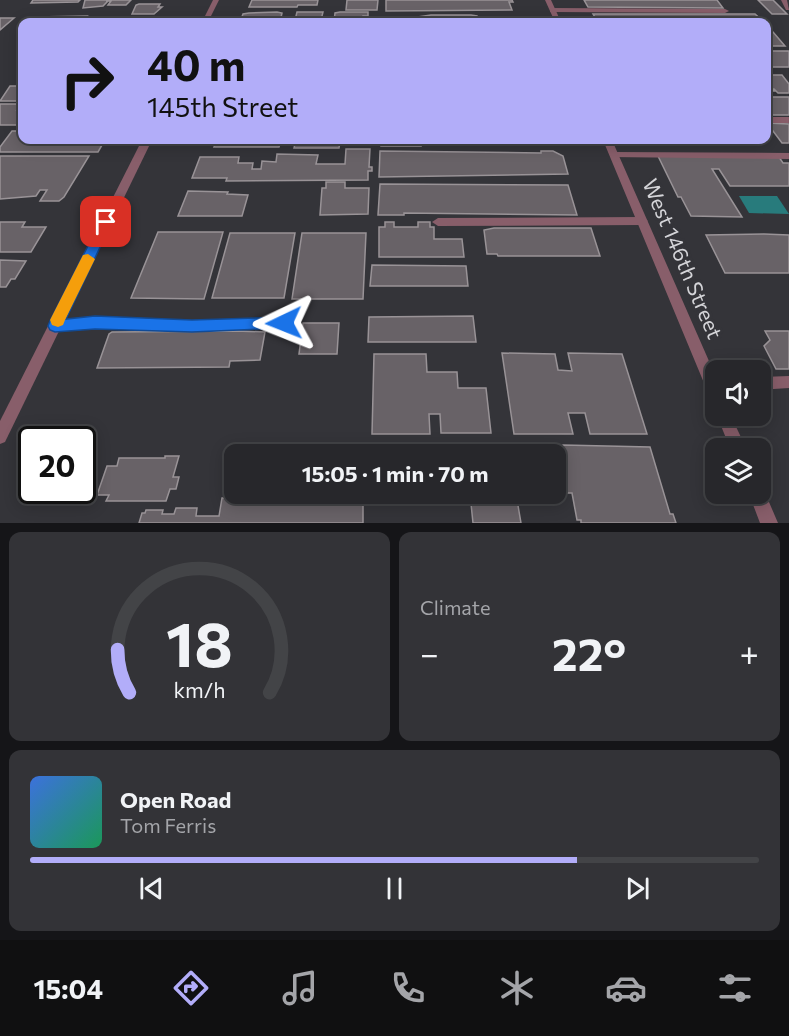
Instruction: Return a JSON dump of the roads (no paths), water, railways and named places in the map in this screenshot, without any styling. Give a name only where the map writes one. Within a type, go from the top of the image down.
[{"type":"street","points":[[207,18],[216,0]]},
{"type":"street","points":[[549,0],[556,18]]},
{"type":"street","points":[[784,0],[789,8]]},
{"type":"street","points":[[553,10],[725,11]]},
{"type":"street","points":[[771,120],[789,120]]},
{"type":"street","points":[[0,437],[145,144]]},
{"type":"street","name":"West 146th Street","points":[[609,144],[705,366]]},
{"type":"street","points":[[614,155],[789,156]]},
{"type":"street","points":[[438,222],[642,220]]},
{"type":"street","points":[[55,326],[95,323],[192,326],[284,323]]},
{"type":"street","points":[[771,383],[789,382]]},
{"type":"street","points":[[761,504],[770,523]]},
{"type":"water","points":[[739,196],[777,196],[789,214],[749,213]]}]
